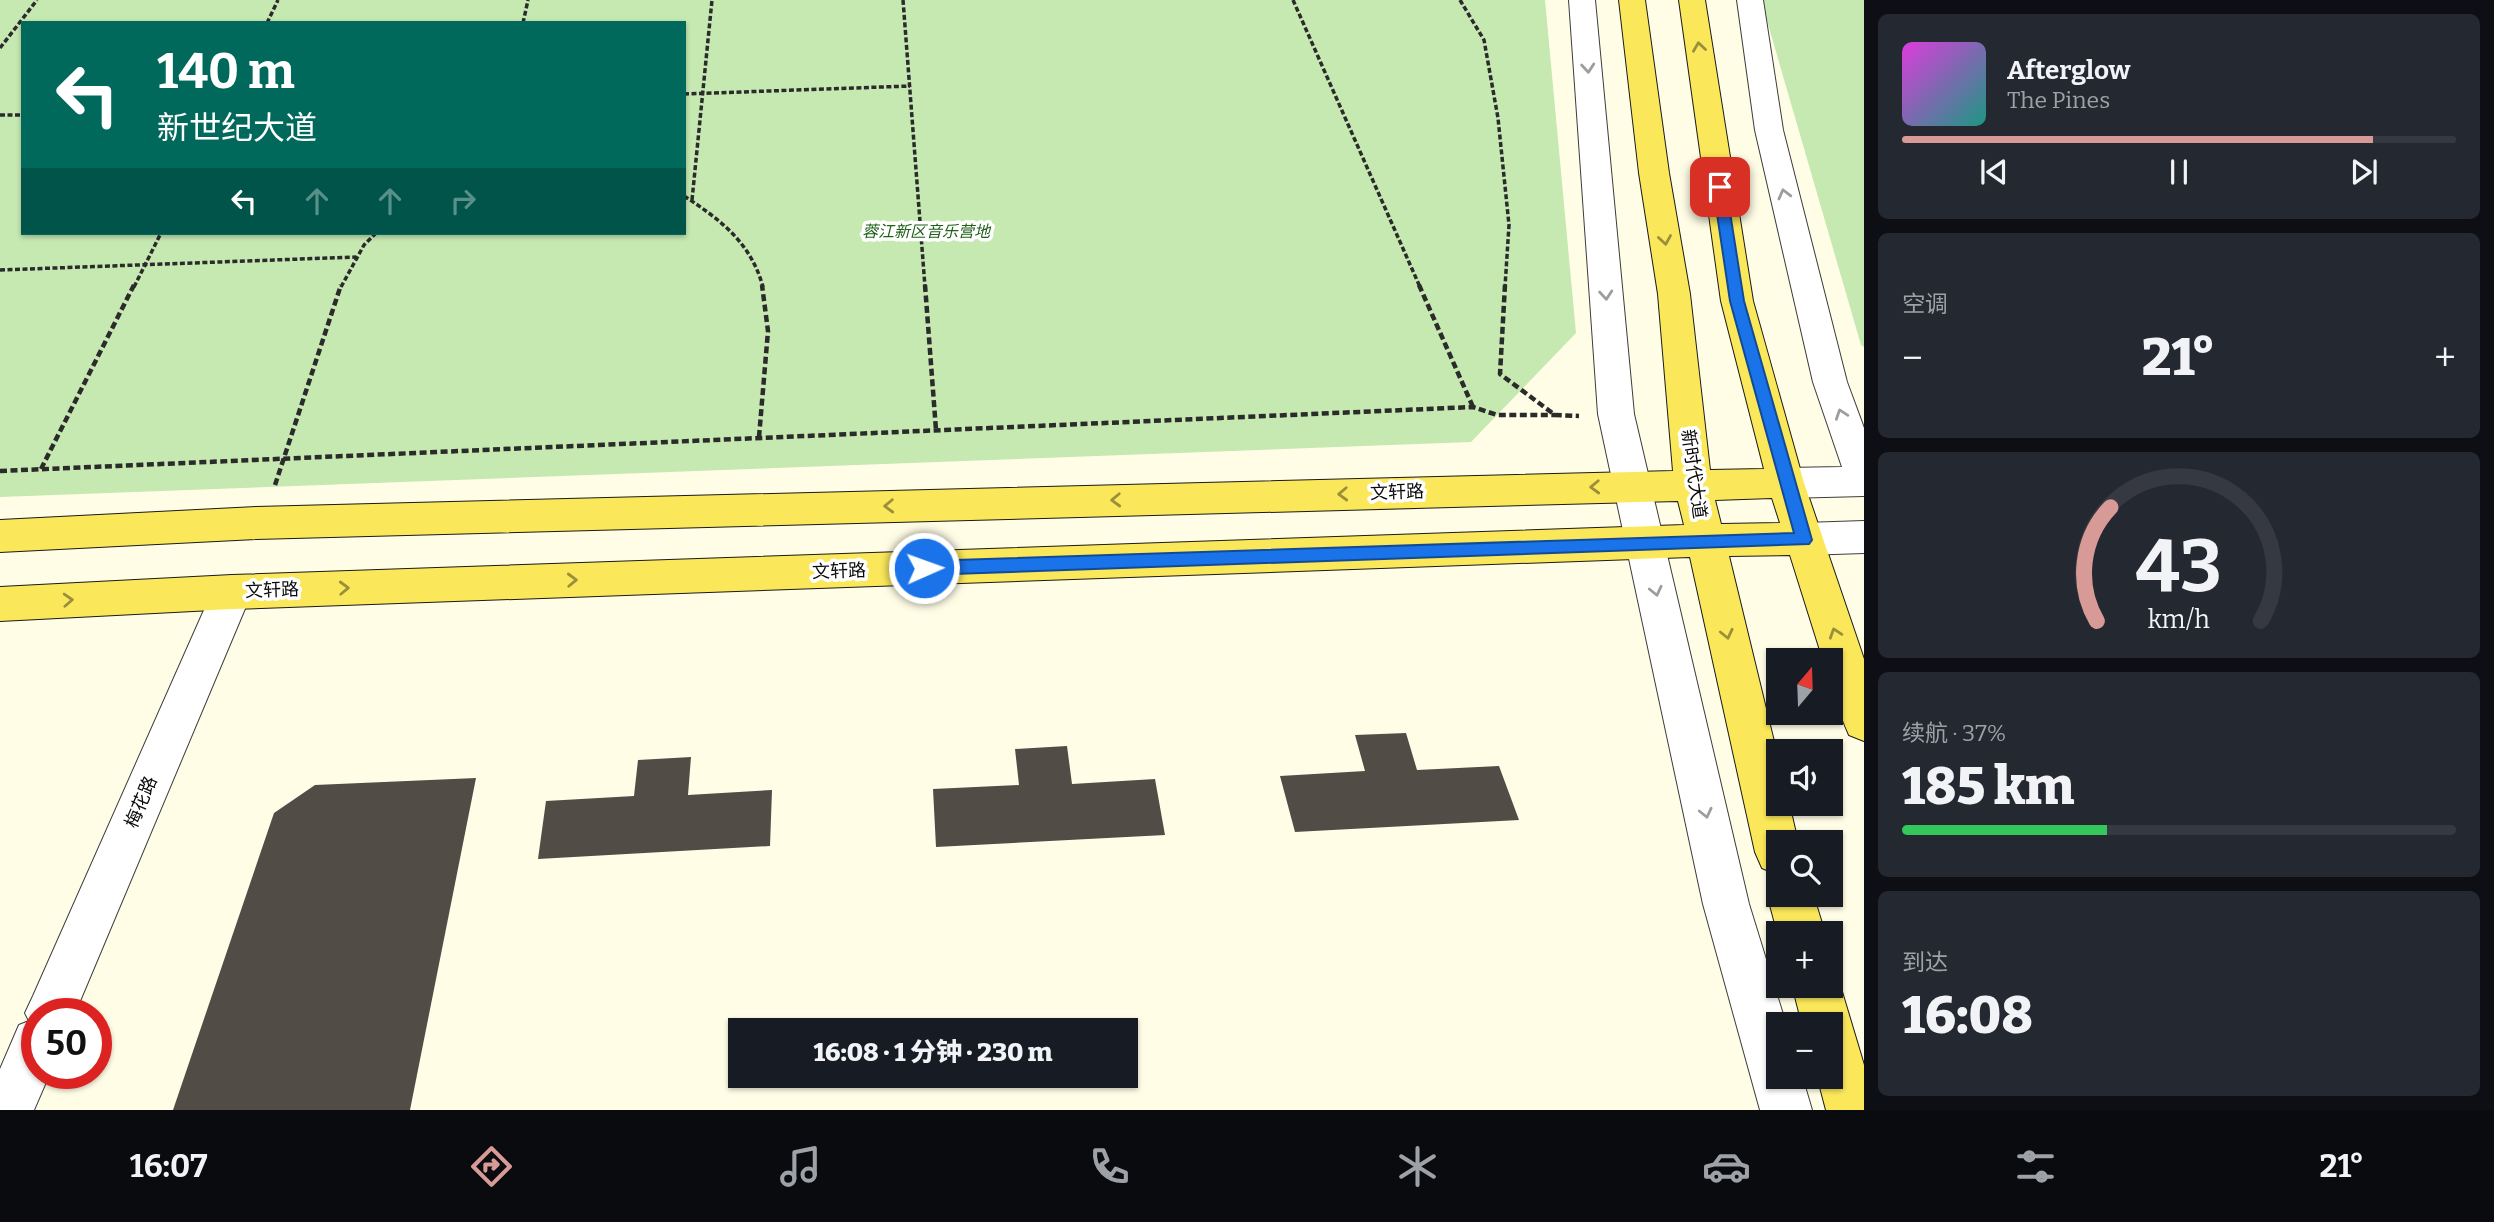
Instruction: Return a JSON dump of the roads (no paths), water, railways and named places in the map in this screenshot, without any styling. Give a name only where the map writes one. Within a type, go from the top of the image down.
[{"type":"main road","points":[[1606,0],[1654,173]]},
{"type":"main road","points":[[1632,0],[1654,173]]},
{"type":"main road","points":[[1692,0],[1737,301],[1786,483],[1864,721]]},
{"type":"main road","points":[[1716,0],[1723,97],[1720,187]]},
{"type":"main road","name":"新时代大道","points":[[1654,173],[1674,294],[1693,484],[1773,830]]},
{"type":"main road","name":"文轩路","points":[[0,536],[256,523],[1786,483]]},
{"type":"main road","name":"文轩路","points":[[0,604],[232,592],[1705,540],[1804,540]]},
{"type":"main road","points":[[1843,1080],[1852,1110]]},
{"type":"street","points":[[1582,0],[1617,419],[1726,904],[1786,1110]]},
{"type":"street","points":[[1750,0],[1772,143],[1830,382],[1864,480],[1786,483]]},
{"type":"street","points":[[1804,540],[1864,537]]},
{"type":"street","name":"梅花路","points":[[56,998],[232,592]]},
{"type":"street","points":[[8,1110],[21,1080]]},
{"type":"park label","name":"蓉江新区音乐营地","points":[[926,231]]}]
